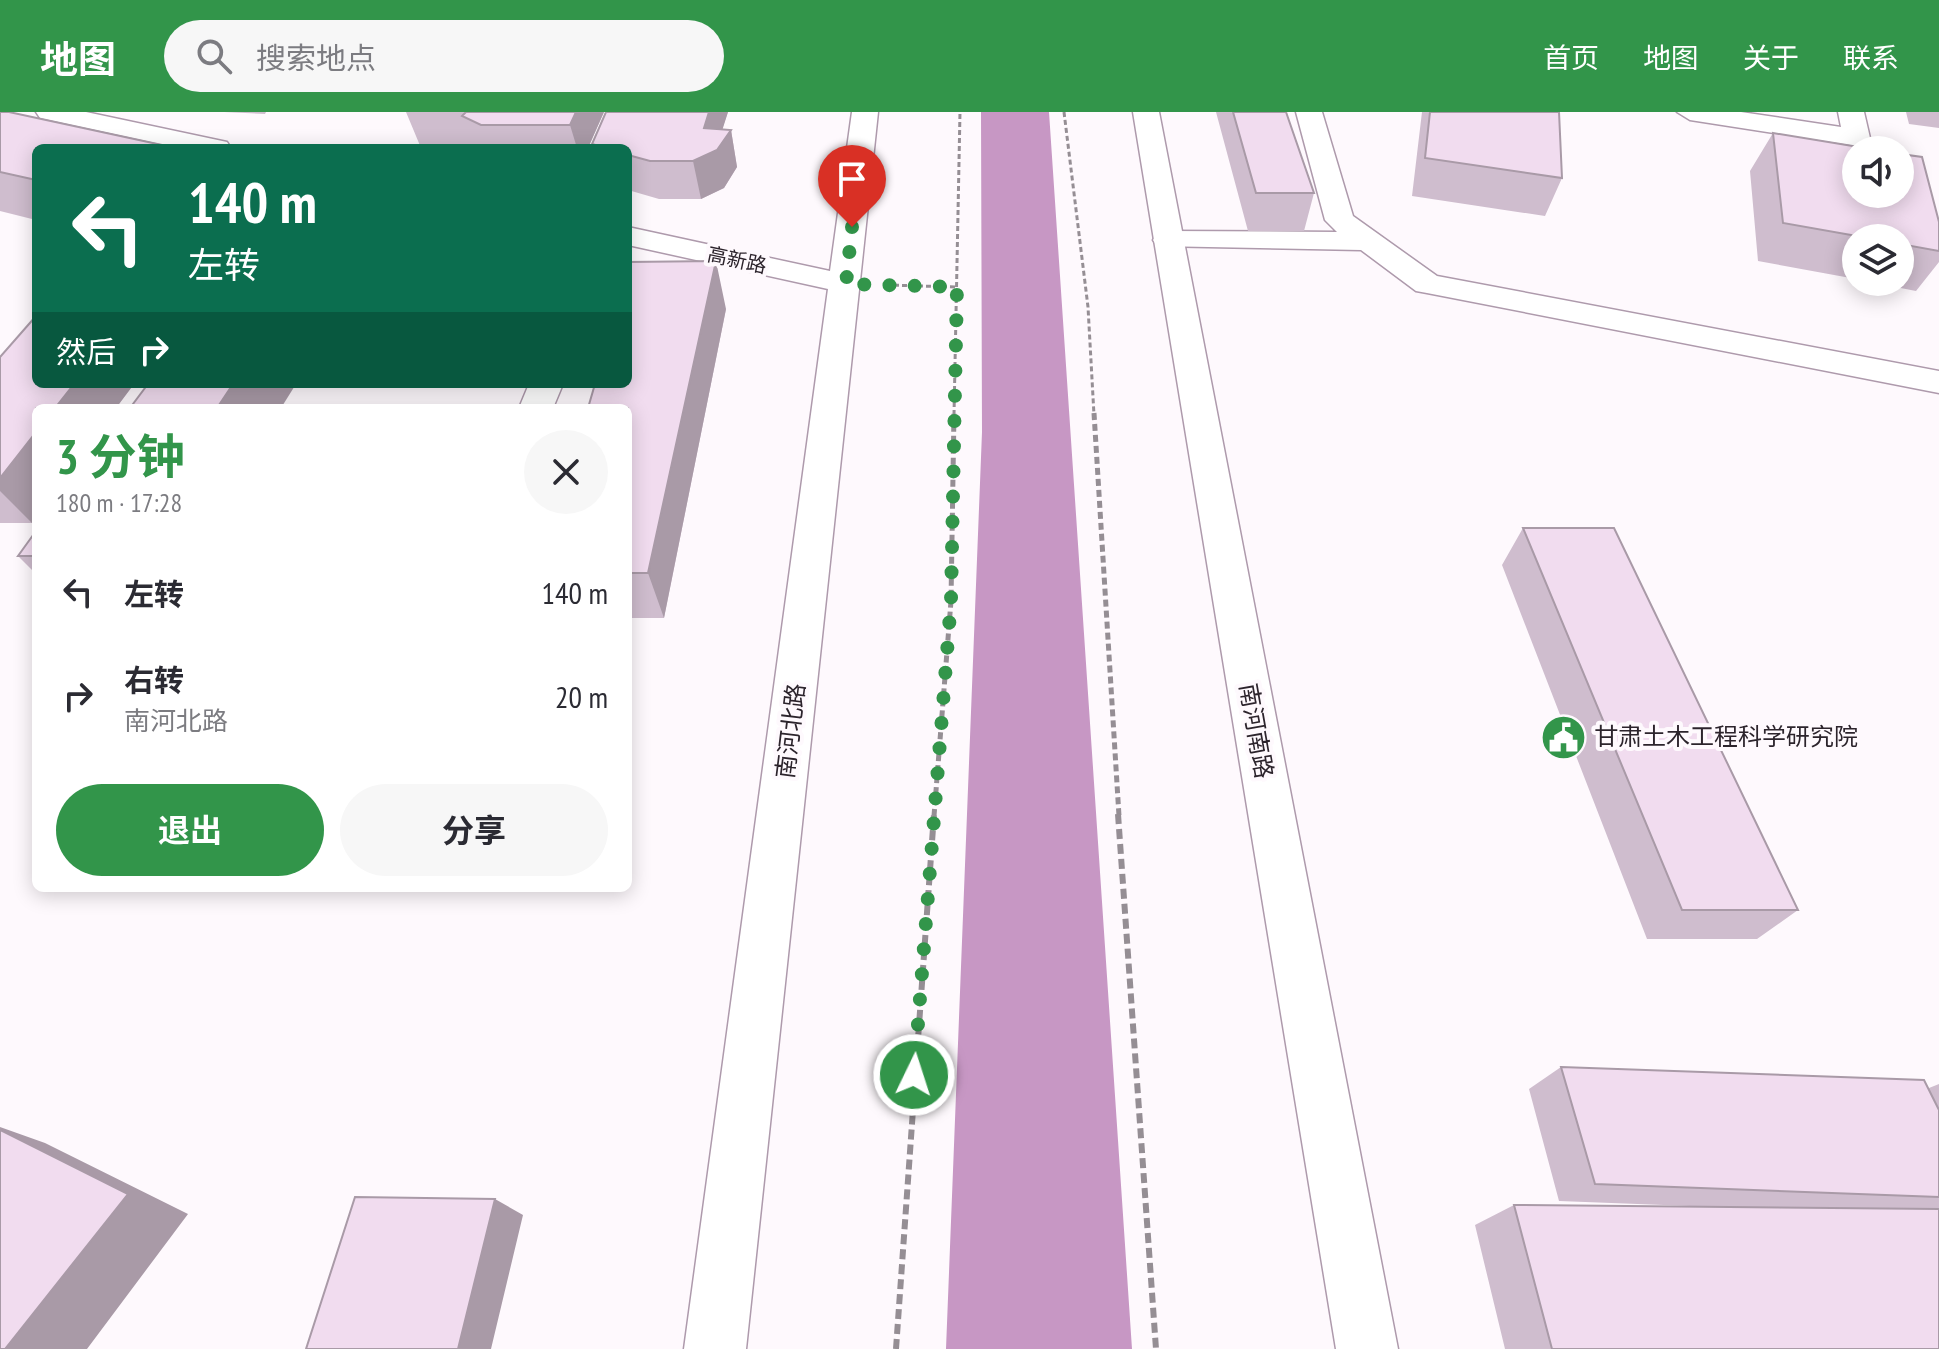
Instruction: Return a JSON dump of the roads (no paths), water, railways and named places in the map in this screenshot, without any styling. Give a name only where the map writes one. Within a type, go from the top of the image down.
[{"type":"street","points":[[49,112],[198,144]]},
{"type":"street","name":"南河北路","points":[[715,1349],[865,112]]},
{"type":"street","name":"南河南路","points":[[1146,112],[1367,1349]]},
{"type":"street","points":[[1309,112],[1340,220],[1427,284],[1939,382]]},
{"type":"street","points":[[1690,112],[1857,138],[1851,112]]},
{"type":"street","name":"高新路","points":[[632,237],[846,284]]},
{"type":"street","points":[[1168,240],[1368,241]]},
{"type":"place","name":"甘肃土木工程科学研究院","points":[[1563,737]]}]
